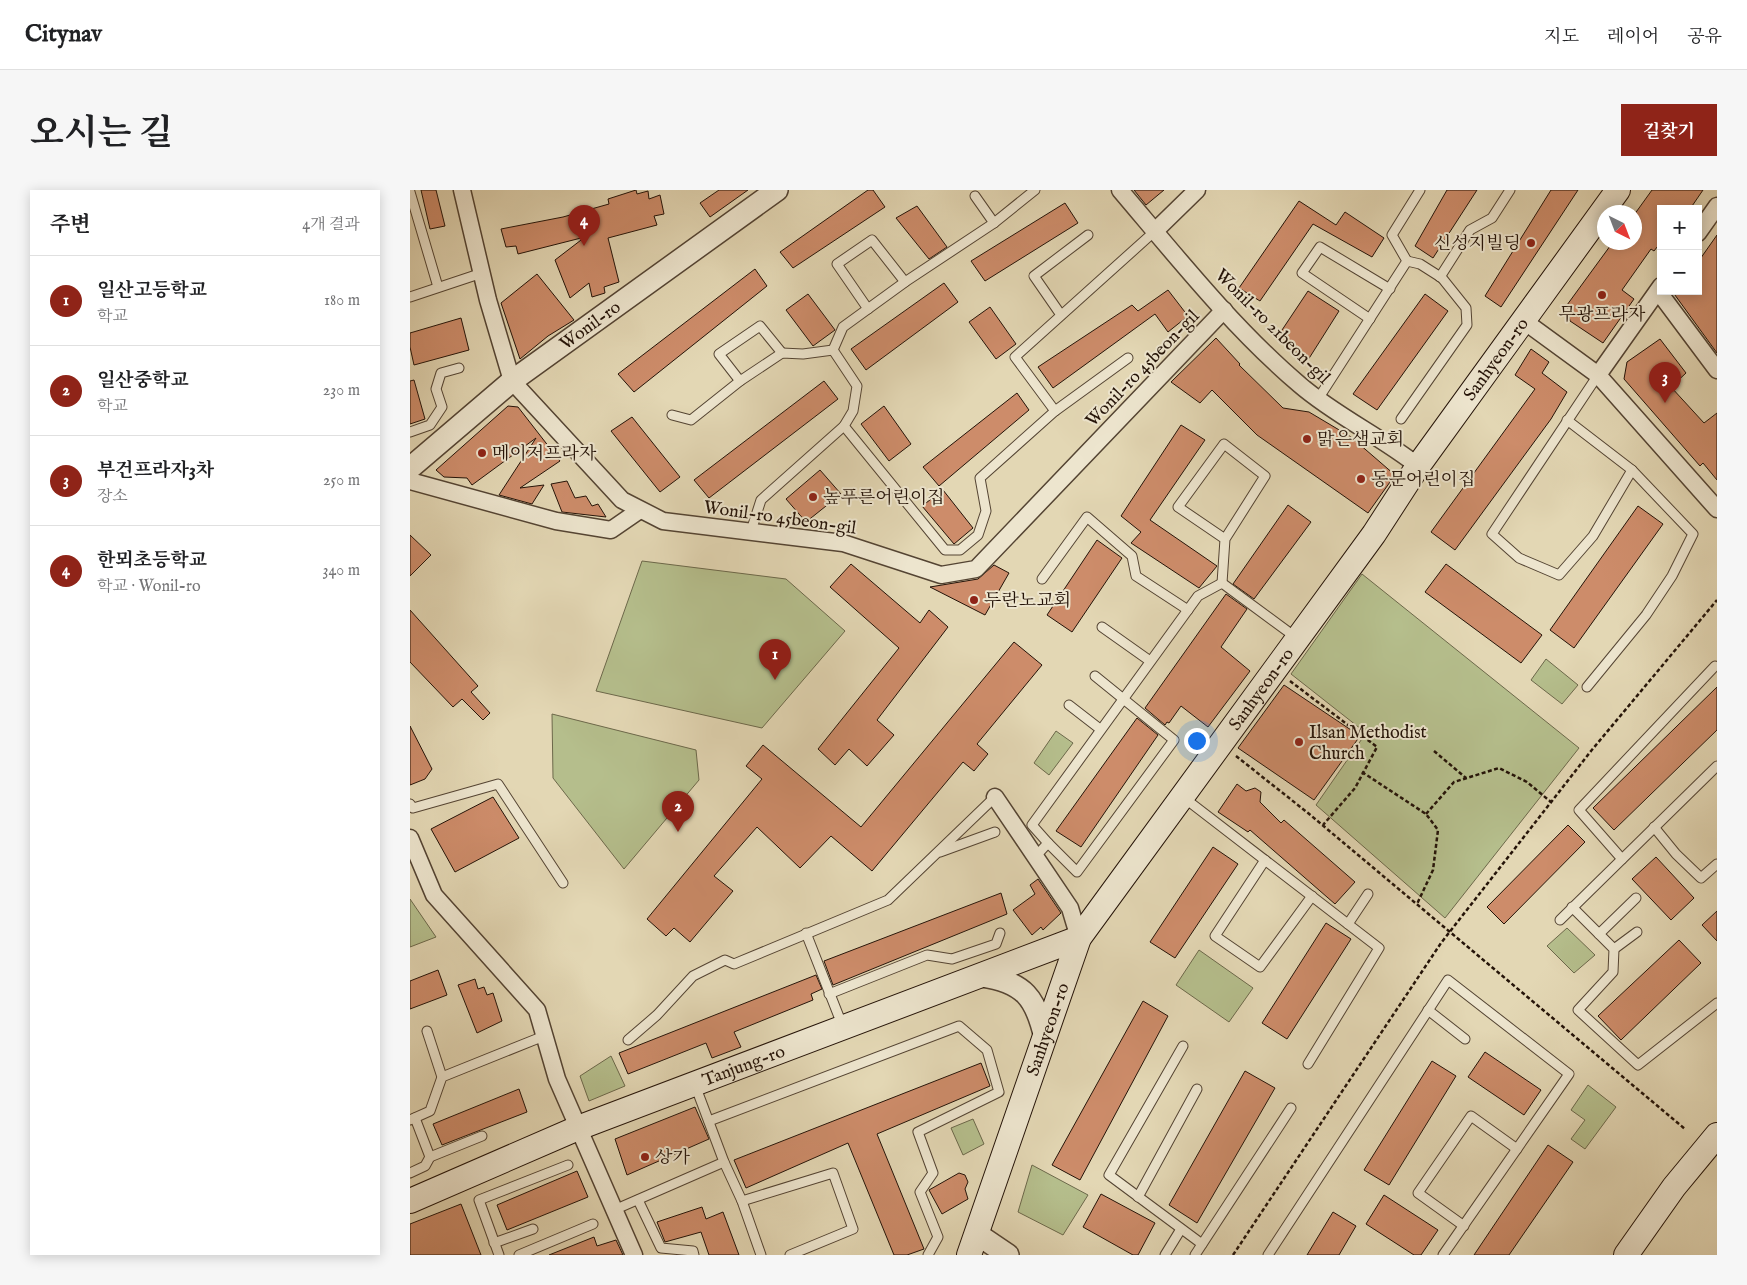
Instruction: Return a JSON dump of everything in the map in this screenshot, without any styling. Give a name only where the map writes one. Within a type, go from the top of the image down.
[{"type":"main road","name":"Sanhyeon-ro","points":[[973,1244],[1079,938],[1374,534],[1418,466],[1618,190]]},
{"type":"main road","name":"Tanjung-ro","points":[[410,1201],[578,1128],[1079,938]]},
{"type":"main road","points":[[1626,1255],[1674,1187],[1717,1136]]},
{"type":"street","points":[[462,190],[482,273],[512,381]]},
{"type":"street","name":"Wonil-ro 21beon-gil","points":[[1120,190],[1224,310],[1298,383],[1318,399],[1418,466]]},
{"type":"street","points":[[1155,231],[1197,190]]},
{"type":"street","name":"Wonil-ro","points":[[410,468],[512,381],[763,194]]},
{"type":"street","points":[[1702,227],[1717,206]]},
{"type":"street","points":[[1598,375],[1657,292]]},
{"type":"street","points":[[1663,295],[1717,370]]},
{"type":"street","name":"Wonil-ro 45beon-gil","points":[[512,381],[622,500],[663,521],[843,543],[941,575],[976,569],[1224,310]]},
{"type":"street","points":[[1524,321],[1598,375],[1717,510]]},
{"type":"street","points":[[410,481],[556,521],[611,530],[640,510]]},
{"type":"street","points":[[995,797],[1070,908],[1079,938]]},
{"type":"street","points":[[410,838],[434,895],[537,1010],[557,1079],[634,1255]]},
{"type":"street","points":[[982,976],[1005,979],[1025,992],[1039,1014],[1045,1038]]},
{"type":"street","points":[[973,1244],[1008,1255]]},
{"type":"lane","points":[[833,350],[843,328],[905,282],[994,223],[1035,190]]},
{"type":"lane","points":[[1440,277],[1470,230],[1492,218],[1510,190]]},
{"type":"lane","points":[[410,192],[438,287]]},
{"type":"lane","points":[[1401,419],[1467,325],[1466,308],[1440,277],[1420,264],[1408,261],[1392,235],[1415,192]]},
{"type":"lane","points":[[975,196],[994,223]]},
{"type":"lane","points":[[1055,411],[1015,357],[1155,231]]},
{"type":"lane","points":[[1061,316],[1034,276],[1088,235]]},
{"type":"lane","points":[[868,309],[837,264],[872,240],[905,282]]},
{"type":"lane","points":[[1370,319],[1302,274],[1320,247],[1390,289]]},
{"type":"lane","points":[[1318,399],[1408,261]]},
{"type":"lane","points":[[410,297],[482,273]]},
{"type":"lane","points":[[740,381],[719,354],[760,326],[782,353]]},
{"type":"lane","points":[[672,415],[691,420],[740,381],[782,353],[804,354],[833,350]]},
{"type":"lane","points":[[750,531],[761,500],[844,426],[853,411],[857,386],[833,350]]},
{"type":"lane","points":[[844,426],[945,550],[960,550],[978,535],[986,511],[980,478],[1055,411],[1128,358]]},
{"type":"lane","points":[[410,432],[430,425],[442,407],[436,389],[441,373],[459,368]]},
{"type":"lane","points":[[1598,375],[1492,534],[1519,558],[1559,576],[1592,536],[1632,470]]},
{"type":"lane","points":[[1567,420],[1632,470],[1693,534],[1672,576],[1646,615],[1587,687]]},
{"type":"lane","points":[[1222,583],[1225,539],[1265,476],[1224,444],[1178,508],[1225,539]]},
{"type":"lane","points":[[1042,579],[1088,518],[1132,556],[1136,576],[1188,610]]},
{"type":"lane","points":[[1222,583],[1298,639]]},
{"type":"lane","points":[[1095,676],[1123,698],[1174,740],[1077,872],[1032,825],[1100,729],[1123,698],[1150,661],[1188,610],[1198,596],[1222,583]]},
{"type":"lane","points":[[1102,627],[1150,661]]},
{"type":"lane","points":[[1622,859],[1579,810],[1716,666]]},
{"type":"lane","points":[[1069,705],[1100,729]]},
{"type":"lane","points":[[1560,920],[1717,766]]},
{"type":"lane","points":[[411,807],[498,784],[563,883]]},
{"type":"lane","points":[[628,1040],[657,1015],[693,976],[725,960],[734,964],[806,932],[888,900],[995,797]]},
{"type":"lane","points":[[1182,797],[1379,948],[1308,1064]]},
{"type":"lane","points":[[1654,828],[1676,854],[1701,878],[1717,864]]},
{"type":"lane","points":[[935,854],[994,832]]},
{"type":"lane","points":[[1035,857],[1048,843]]},
{"type":"lane","points":[[1265,860],[1215,936],[1260,967],[1312,896]]},
{"type":"lane","points":[[1348,924],[1368,894]]},
{"type":"lane","points":[[1598,934],[1636,898]]},
{"type":"lane","points":[[1572,907],[1614,949],[1613,972],[1578,1010],[1638,1065],[1717,1002]]},
{"type":"lane","points":[[806,932],[843,1028]]},
{"type":"lane","points":[[1614,949],[1637,932]]},
{"type":"lane","points":[[829,994],[927,955],[952,959],[996,944],[1000,933]]},
{"type":"lane","points":[[1268,1255],[1448,980],[1569,1074],[1444,1255]]},
{"type":"lane","points":[[1428,1010],[1465,1039]]},
{"type":"lane","points":[[709,1121],[958,1026],[987,1050],[999,1092],[918,1132],[933,1173],[920,1192],[938,1237],[928,1255]]},
{"type":"lane","points":[[427,1031],[442,1076],[430,1112],[412,1119],[430,1157]]},
{"type":"lane","points":[[442,1076],[544,1036]]},
{"type":"lane","points":[[1183,1046],[1108,1175],[1202,1244]]},
{"type":"lane","points":[[694,1083],[724,1162],[742,1201],[761,1255]]},
{"type":"lane","points":[[1138,1197],[1197,1089]]},
{"type":"lane","points":[[1195,1255],[1291,1108]]},
{"type":"lane","points":[[1464,1226],[1418,1193],[1439,1162],[1471,1116],[1517,1149]]},
{"type":"lane","points":[[410,1173],[425,1166],[430,1157],[482,1136]]},
{"type":"lane","points":[[614,1210],[724,1162]]},
{"type":"lane","points":[[499,1255],[479,1200],[568,1165]]},
{"type":"lane","points":[[742,1201],[833,1173],[853,1229],[790,1255]]},
{"type":"lane","points":[[638,1200],[661,1248],[693,1251],[694,1255]]},
{"type":"lane","points":[[519,1255],[593,1224]]},
{"type":"lane","points":[[494,1243],[533,1229]]},
{"type":"lane","points":[[1165,1255],[1181,1229]]},
{"type":"path","points":[[1233,1255],[1450,932],[1551,802],[1717,600]]},
{"type":"path","points":[[1283,675],[1376,747],[1355,788],[1323,825]]},
{"type":"path","points":[[1229,750],[1323,825],[1685,1129]]},
{"type":"path","points":[[1434,751],[1466,778]]},
{"type":"path","points":[[1426,814],[1454,782],[1499,768],[1527,782],[1551,802]]},
{"type":"path","points":[[1362,772],[1426,814],[1438,830],[1434,870],[1417,904]]},
{"type":"green space","points":[[642,561],[786,579],[845,631],[762,728],[596,691]]},
{"type":"green space","points":[[1362,574],[1579,748],[1445,918],[1316,805],[1366,733],[1291,674]]},
{"type":"green space","points":[[1546,659],[1578,685],[1562,704],[1531,680]]},
{"type":"green space","points":[[552,714],[696,750],[699,780],[624,869],[553,778]]},
{"type":"green space","points":[[1056,731],[1073,743],[1049,775],[1034,763]]},
{"type":"green space","points":[[410,899],[436,937],[410,947]]},
{"type":"green space","points":[[1567,928],[1595,955],[1574,973],[1547,946]]},
{"type":"green space","points":[[1199,950],[1253,988],[1229,1022],[1176,985]]},
{"type":"green space","points":[[611,1056],[625,1086],[589,1101],[580,1076]]},
{"type":"green space","points":[[1588,1085],[1616,1107],[1585,1149],[1571,1139],[1585,1120],[1571,1110]]},
{"type":"green space","points":[[973,1119],[984,1144],[963,1155],[951,1128]]},
{"type":"green space","points":[[1032,1165],[1088,1195],[1063,1235],[1018,1212]]},
{"type":"building","points":[[421,190],[436,190],[445,226],[430,229]]},
{"type":"building","points":[[636,190],[637,194],[648,191],[649,199],[660,195],[664,214],[654,216],[657,225],[608,238],[619,282],[604,287],[605,293],[592,297],[589,283],[570,298],[555,260],[585,237],[518,254],[516,246],[506,247],[501,229],[563,217],[609,204],[608,199]]},
{"type":"building","points":[[719,190],[748,190],[710,217],[700,203]]},
{"type":"building","points":[[868,190],[873,190],[885,207],[793,268],[780,252]]},
{"type":"building","points":[[1134,190],[1164,190],[1146,205]]},
{"type":"building","points":[[1447,190],[1477,190],[1433,258],[1415,246]]},
{"type":"building","name":"신성지빌딩","points":[[1551,190],[1578,190],[1501,307],[1485,296]]},
{"type":"building","name":"무광프라자","points":[[1652,190],[1703,190],[1693,205],[1657,205],[1657,247],[1654,251],[1651,249],[1622,290],[1634,299],[1603,343],[1570,321],[1567,305],[1607,250],[1642,250],[1641,205]]},
{"type":"building","points":[[1299,201],[1336,225],[1345,212],[1384,238],[1372,257],[1313,224],[1260,301],[1239,288]]},
{"type":"building","points":[[1065,203],[1078,223],[985,281],[971,261]]},
{"type":"building","points":[[917,206],[947,247],[929,259],[896,218]]},
{"type":"building","points":[[1717,235],[1717,353],[1675,295],[1702,295],[1702,256]]},
{"type":"building","points":[[755,269],[767,286],[634,392],[618,374]]},
{"type":"building","points":[[537,274],[574,320],[548,336],[520,359],[501,303]]},
{"type":"building","points":[[944,283],[958,302],[866,370],[851,349]]},
{"type":"building","points":[[1168,290],[1188,316],[1168,332],[1155,314],[1053,388],[1038,367],[1132,305],[1138,311]]},
{"type":"building","points":[[1308,291],[1339,311],[1308,360],[1276,339]]},
{"type":"building","points":[[808,294],[835,330],[813,346],[786,310]]},
{"type":"building","points":[[1425,294],[1448,311],[1377,410],[1353,394]]},
{"type":"building","points":[[990,307],[1016,344],[996,359],[969,322]]},
{"type":"building","points":[[461,318],[469,350],[414,365],[410,347],[410,333]]},
{"type":"building","points":[[1216,338],[1239,365],[1283,408],[1309,412],[1351,437],[1395,475],[1368,513],[1257,435],[1212,390],[1200,403],[1171,382]]},
{"type":"building","points":[[1660,339],[1686,373],[1671,387],[1704,423],[1717,413],[1717,480],[1703,463],[1700,466],[1624,379],[1627,362]]},
{"type":"building","points":[[1531,349],[1549,362],[1542,373],[1567,392],[1551,419],[1455,550],[1431,532],[1535,389],[1515,375]]},
{"type":"building","points":[[414,380],[425,419],[410,424],[410,381]]},
{"type":"building","points":[[824,381],[838,399],[709,498],[694,480]]},
{"type":"building","points":[[1017,393],[1029,410],[939,486],[923,467]]},
{"type":"building","points":[[508,406],[518,407],[560,461],[520,488],[544,485],[532,504],[499,495],[536,438],[472,485],[467,478],[444,477],[436,470]]},
{"type":"building","points":[[884,406],[911,444],[889,461],[861,424]]},
{"type":"building","points":[[632,417],[680,477],[660,492],[611,431]]},
{"type":"building","points":[[1181,425],[1205,440],[1150,520],[1217,566],[1199,588],[1131,543],[1141,532],[1121,516]]},
{"type":"building","name":"높푸른어린이집","points":[[820,470],[841,494],[806,522],[786,499]]},
{"type":"building","points":[[567,481],[575,498],[586,496],[592,506],[598,504],[606,517],[562,512],[551,484]]},
{"type":"building","points":[[943,490],[973,528],[954,544],[922,506]]},
{"type":"building","points":[[1288,505],[1311,522],[1254,599],[1233,584]]},
{"type":"building","points":[[1638,506],[1663,524],[1574,648],[1550,630]]},
{"type":"building","points":[[410,535],[431,555],[410,576]]},
{"type":"building","points":[[1097,540],[1122,558],[1072,632],[1047,615]]},
{"type":"building","points":[[851,564],[920,623],[929,610],[948,627],[877,720],[894,735],[867,766],[849,749],[835,765],[818,749],[899,648],[830,587]]},
{"type":"building","points":[[1446,564],[1542,635],[1521,663],[1425,592]]},
{"type":"building","name":"두란노교회","points":[[994,565],[1009,573],[985,615],[930,587],[978,579]]},
{"type":"building","points":[[1226,594],[1247,609],[1221,647],[1250,671],[1208,727],[1181,706],[1169,723],[1167,722],[1165,725],[1145,708]]},
{"type":"building","points":[[410,610],[478,686],[471,692],[490,713],[483,720],[462,699],[453,707],[410,662]]},
{"type":"building","points":[[1014,642],[1042,665],[977,744],[988,754],[974,771],[963,762],[872,871],[831,836],[800,868],[757,827],[714,876],[733,891],[690,942],[674,928],[666,936],[647,919],[762,779],[746,766],[763,745],[861,827]]},
{"type":"building","name":"Ilsan Methodist Church","points":[[1284,685],[1360,736],[1314,800],[1238,748]]},
{"type":"building","points":[[1717,687],[1717,730],[1614,830],[1593,808]]},
{"type":"building","points":[[1137,718],[1158,735],[1081,847],[1056,831]]},
{"type":"building","points":[[410,726],[432,769],[425,779],[410,785]]},
{"type":"building","points":[[1237,784],[1246,791],[1255,788],[1261,792],[1260,802],[1281,823],[1284,820],[1355,882],[1335,904],[1250,830],[1248,832],[1218,812]]},
{"type":"building","points":[[493,797],[519,838],[455,872],[431,829]]},
{"type":"building","points":[[1568,825],[1585,842],[1504,924],[1487,907]]},
{"type":"building","points":[[1213,847],[1238,864],[1175,958],[1150,942]]},
{"type":"building","points":[[1656,857],[1694,898],[1671,920],[1632,879]]},
{"type":"building","points":[[1038,879],[1061,913],[1043,930],[1041,927],[1032,935],[1013,910],[1035,894],[1030,885]]},
{"type":"building","points":[[1001,893],[1007,914],[833,985],[824,961]]},
{"type":"building","points":[[1717,911],[1717,941],[1702,925]]},
{"type":"building","points":[[1326,923],[1351,939],[1287,1039],[1262,1023]]},
{"type":"building","points":[[1679,940],[1701,963],[1621,1040],[1598,1016]]},
{"type":"building","points":[[438,970],[447,995],[410,1009],[410,981]]},
{"type":"building","points":[[816,975],[822,989],[811,994],[813,1000],[734,1032],[741,1047],[712,1058],[706,1043],[628,1074],[619,1053]]},
{"type":"building","points":[[475,979],[478,989],[484,987],[487,995],[493,993],[502,1021],[477,1033],[458,985]]},
{"type":"building","points":[[1143,1001],[1168,1016],[1080,1180],[1052,1165]]},
{"type":"building","points":[[1485,1052],[1541,1090],[1524,1115],[1468,1077]]},
{"type":"building","points":[[1432,1061],[1456,1076],[1389,1185],[1364,1170]]},
{"type":"building","points":[[981,1063],[990,1086],[877,1134],[924,1249],[907,1255],[894,1255],[848,1143],[746,1188],[734,1160]]},
{"type":"building","points":[[1245,1071],[1275,1088],[1197,1223],[1169,1205]]},
{"type":"building","points":[[519,1089],[527,1112],[442,1145],[433,1124]]},
{"type":"building","name":"상가","points":[[695,1107],[709,1139],[627,1175],[615,1139]]},
{"type":"building","points":[[1548,1145],[1573,1162],[1509,1255],[1474,1255]]},
{"type":"building","points":[[577,1171],[588,1197],[507,1230],[497,1205]]},
{"type":"building","points":[[959,1173],[965,1175],[968,1182],[965,1189],[968,1199],[942,1214],[929,1190]]},
{"type":"building","points":[[1101,1194],[1155,1223],[1138,1255],[1133,1255],[1083,1227]]},
{"type":"building","points":[[1384,1195],[1438,1230],[1421,1255],[1414,1255],[1366,1224]]},
{"type":"building","points":[[461,1204],[481,1255],[410,1255],[410,1224]]},
{"type":"building","points":[[702,1207],[706,1219],[723,1212],[739,1255],[709,1255],[701,1232],[665,1242],[657,1222]]},
{"type":"building","points":[[1333,1212],[1356,1226],[1339,1255],[1307,1255]]},
{"type":"building","points":[[594,1237],[597,1246],[616,1240],[623,1255],[549,1255]]},
{"type":"place","name":"신성지빌딩","points":[[1531,243]]},
{"type":"place","name":"한뫼초등학교","points":[[584,246]]},
{"type":"place","name":"무광프라자","points":[[1602,295]]},
{"type":"place","name":"부건프라자3차","points":[[1665,403]]},
{"type":"place","name":"맑은샘교회","points":[[1307,439]]},
{"type":"place","name":"메이저프라자","points":[[482,453]]},
{"type":"place","name":"동문어린이집","points":[[1361,479]]},
{"type":"place","name":"높푸른어린이집","points":[[813,497]]},
{"type":"place","name":"두란노교회","points":[[974,600]]},
{"type":"place","name":"일산고등학교","points":[[775,680]]},
{"type":"place","name":"Ilsan Methodist Church","points":[[1299,742]]},
{"type":"place","name":"일산중학교","points":[[678,832]]},
{"type":"place","name":"상가","points":[[645,1157]]}]
